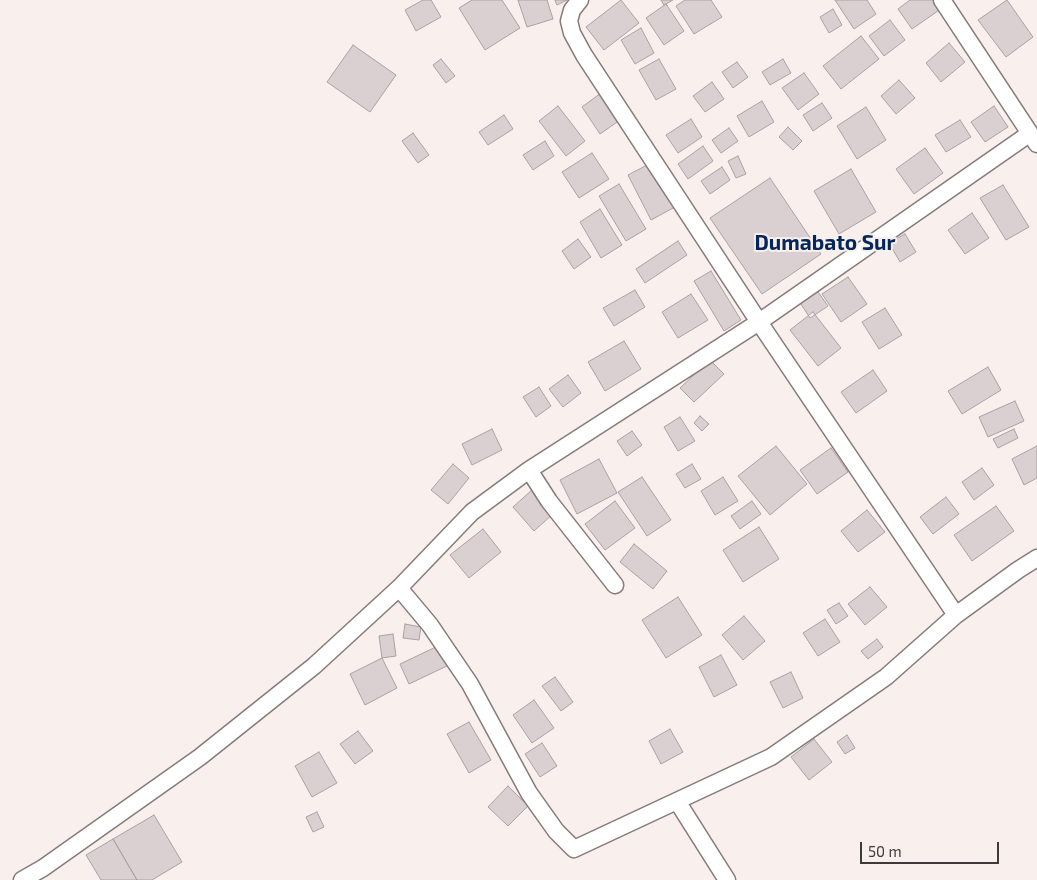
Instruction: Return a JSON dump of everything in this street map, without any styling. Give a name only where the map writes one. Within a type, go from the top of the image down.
[{"type":"street","points":[[580,0],[572,10],[569,21],[572,33],[590,63],[759,322],[956,615]]},
{"type":"street","points":[[22,880],[43,868],[200,756],[314,666],[399,588],[472,512],[529,470],[759,322],[1033,139],[942,0]]},
{"type":"street","points":[[529,470],[549,501],[615,585]]},
{"type":"street","points":[[399,588],[430,625],[470,684],[530,793],[556,830],[574,849],[771,757],[886,676],[956,615],[1037,558]]},
{"type":"street","points":[[677,801],[727,880]]},
{"type":"building","points":[[423,0],[431,0],[441,17],[416,31],[405,10]]},
{"type":"building","points":[[472,0],[502,0],[520,28],[485,50],[459,8]]},
{"type":"building","points":[[518,0],[547,0],[553,19],[527,27]]},
{"type":"building","points":[[555,0],[567,0],[557,5]]},
{"type":"building","points":[[621,0],[639,23],[604,50],[586,27]]},
{"type":"building","points":[[661,0],[673,0],[664,5]]},
{"type":"building","points":[[685,0],[711,0],[722,17],[694,34],[676,6]]},
{"type":"building","points":[[835,0],[867,0],[876,14],[854,29]]},
{"type":"building","points":[[910,0],[940,0],[945,6],[912,29],[898,9]]},
{"type":"building","points":[[1007,0],[1033,37],[1006,57],[978,20]]},
{"type":"building","points":[[666,4],[684,31],[664,45],[646,18]]},
{"type":"building","points":[[833,9],[842,25],[829,33],[820,17]]},
{"type":"building","points":[[890,20],[905,40],[884,56],[869,36]]},
{"type":"building","points":[[641,28],[654,53],[635,64],[621,40]]},
{"type":"building","points":[[861,36],[879,59],[841,89],[823,66]]},
{"type":"building","points":[[949,43],[965,62],[941,82],[926,63]]},
{"type":"building","points":[[353,45],[396,75],[370,112],[327,82]]},
{"type":"building","points":[[441,59],[455,76],[446,83],[433,65]]},
{"type":"building","points":[[659,59],[676,89],[656,100],[639,70]]},
{"type":"building","points":[[783,59],[791,73],[770,85],[762,72]]},
{"type":"building","points":[[737,62],[748,77],[733,88],[722,72]]},
{"type":"building","points":[[804,73],[819,94],[798,110],[782,88]]},
{"type":"building","points":[[899,80],[915,98],[896,114],[881,96]]},
{"type":"building","points":[[712,82],[724,99],[705,112],[693,96]]},
{"type":"building","points":[[601,93],[620,120],[600,134],[582,107]]},
{"type":"building","points":[[762,101],[774,122],[749,137],[737,116]]},
{"type":"building","points":[[822,103],[832,118],[813,131],[803,115]]},
{"type":"building","points":[[558,106],[585,141],[566,156],[539,121]]},
{"type":"building","points":[[994,106],[1008,127],[985,142],[971,122]]},
{"type":"building","points":[[866,107],[886,140],[857,159],[837,126]]},
{"type":"building","points":[[504,115],[513,129],[488,145],[479,132]]},
{"type":"building","points":[[691,119],[702,137],[678,153],[666,135]]},
{"type":"building","points":[[960,120],[971,137],[946,152],[935,135]]},
{"type":"building","points":[[788,127],[802,141],[793,150],[779,137]]},
{"type":"building","points":[[729,128],[738,141],[721,153],[712,140]]},
{"type":"building","points":[[413,133],[429,155],[418,163],[402,141]]},
{"type":"building","points":[[545,141],[554,156],[533,170],[523,155]]},
{"type":"building","points":[[703,146],[713,161],[688,179],[678,164]]},
{"type":"building","points":[[925,148],[943,173],[914,194],[896,169]]},
{"type":"building","points":[[592,153],[609,179],[579,198],[562,172]]},
{"type":"building","points":[[738,156],[746,174],[736,178],[728,161]]},
{"type":"building","points":[[651,163],[675,207],[651,220],[628,175]]},
{"type":"building","points":[[722,167],[730,180],[710,194],[701,181]]},
{"type":"building","points":[[851,169],[876,212],[839,234],[814,191]]},
{"type":"building","points":[[770,178],[821,254],[762,294],[710,218]]},
{"type":"building","points":[[619,184],[646,229],[626,241],[599,196]]},
{"type":"building","points":[[1003,185],[1029,227],[1006,240],[980,198]]},
{"type":"building","points":[[600,209],[622,245],[601,258],[580,222]]},
{"type":"building","points":[[972,213],[989,238],[965,254],[948,230]]},
{"type":"building","points":[[905,234],[916,252],[900,262],[889,243]]},
{"type":"building","points":[[578,239],[591,257],[574,269],[562,251]]},
{"type":"building","points":[[678,241],[687,255],[645,283],[636,269]]},
{"type":"building","points":[[711,271],[741,320],[724,331],[694,281]]},
{"type":"building","points":[[848,277],[867,304],[841,322],[822,294]]},
{"type":"building","points":[[816,289],[828,306],[810,318],[799,301]]},
{"type":"building","points":[[635,290],[645,307],[614,326],[603,308]]},
{"type":"building","points":[[691,294],[708,320],[678,338],[662,312]]},
{"type":"building","points":[[885,308],[902,335],[879,349],[862,322]]},
{"type":"building","points":[[813,312],[841,348],[818,366],[790,330]]},
{"type":"building","points":[[624,341],[641,369],[605,391],[588,362]]},
{"type":"building","points":[[710,360],[724,374],[694,402],[680,388]]},
{"type":"building","points":[[988,367],[1001,390],[962,414],[948,391]]},
{"type":"building","points":[[873,370],[887,391],[856,413],[841,392]]},
{"type":"building","points":[[568,375],[581,393],[563,407],[549,389]]},
{"type":"building","points":[[539,387],[551,406],[536,417],[523,397]]},
{"type":"building","points":[[1015,401],[1024,421],[988,437],[979,417]]},
{"type":"building","points":[[700,416],[709,424],[702,431],[694,423]]},
{"type":"building","points":[[680,417],[695,441],[678,451],[664,427]]},
{"type":"building","points":[[492,429],[502,450],[472,465],[462,444]]},
{"type":"building","points":[[1014,429],[1018,438],[998,448],[993,439]]},
{"type":"building","points":[[632,431],[642,445],[627,456],[617,441]]},
{"type":"building","points":[[776,446],[807,484],[770,515],[738,476]]},
{"type":"building","points":[[1037,446],[1037,478],[1024,485],[1012,459]]},
{"type":"building","points":[[831,448],[848,472],[817,494],[800,470]]},
{"type":"building","points":[[599,459],[617,493],[577,514],[560,480]]},
{"type":"building","points":[[453,464],[469,478],[448,504],[431,490]]},
{"type":"building","points":[[692,464],[701,479],[685,488],[676,474]]},
{"type":"building","points":[[982,468],[994,485],[974,500],[962,482]]},
{"type":"building","points":[[642,477],[671,520],[647,536],[618,492]]},
{"type":"building","points":[[723,477],[738,501],[715,515],[701,491]]},
{"type":"building","points":[[533,489],[554,513],[534,531],[513,507]]},
{"type":"building","points":[[946,497],[959,514],[933,534],[920,517]]},
{"type":"building","points":[[615,501],[635,528],[605,550],[585,524]]},
{"type":"building","points":[[752,501],[761,514],[740,529],[731,516]]},
{"type":"building","points":[[996,506],[1014,531],[972,561],[954,535]]},
{"type":"building","points":[[867,510],[885,532],[858,552],[841,531]]},
{"type":"building","points":[[759,527],[779,559],[743,582],[723,550]]},
{"type":"building","points":[[483,529],[501,552],[469,578],[450,555]]},
{"type":"building","points":[[634,544],[667,571],[653,589],[620,562]]},
{"type":"building","points":[[870,587],[887,607],[865,625],[848,604]]},
{"type":"building","points":[[678,597],[702,635],[666,658],[642,620]]},
{"type":"building","points":[[839,603],[848,616],[836,624],[827,610]]},
{"type":"building","points":[[744,616],[765,641],[743,660],[722,635]]},
{"type":"building","points":[[825,619],[840,642],[818,656],[803,633]]},
{"type":"building","points":[[405,624],[421,627],[419,640],[403,638]]},
{"type":"building","points":[[393,634],[396,656],[382,658],[379,636]]},
{"type":"building","points":[[877,639],[883,647],[868,659],[861,651]]},
{"type":"building","points":[[440,645],[449,665],[409,684],[400,664]]},
{"type":"building","points":[[721,655],[737,685],[714,697],[699,667]]},
{"type":"building","points":[[382,658],[397,688],[365,705],[350,674]]},
{"type":"building","points":[[791,672],[803,698],[783,708],[770,682]]},
{"type":"building","points":[[555,677],[573,702],[561,711],[542,686]]},
{"type":"building","points":[[534,700],[554,728],[532,743],[513,715]]},
{"type":"building","points":[[469,722],[491,760],[469,773],[447,734]]},
{"type":"building","points":[[670,729],[683,752],[661,764],[649,741]]},
{"type":"building","points":[[358,731],[373,751],[355,764],[340,744]]},
{"type":"building","points":[[847,735],[855,748],[845,754],[837,742]]},
{"type":"building","points":[[814,739],[832,762],[809,780],[791,757]]},
{"type":"building","points":[[542,743],[557,766],[540,777],[525,754]]},
{"type":"building","points":[[319,752],[337,783],[312,797],[295,766]]},
{"type":"building","points":[[508,786],[528,806],[508,826],[488,807]]},
{"type":"building","points":[[317,812],[324,827],[313,832],[306,817]]},
{"type":"building","points":[[154,815],[182,862],[152,880],[137,880],[113,839]]},
{"type":"building","points":[[113,839],[137,880],[101,880],[86,855]]},
{"type":"district","name":"Dumabato Sur","points":[[825,243]]}]
